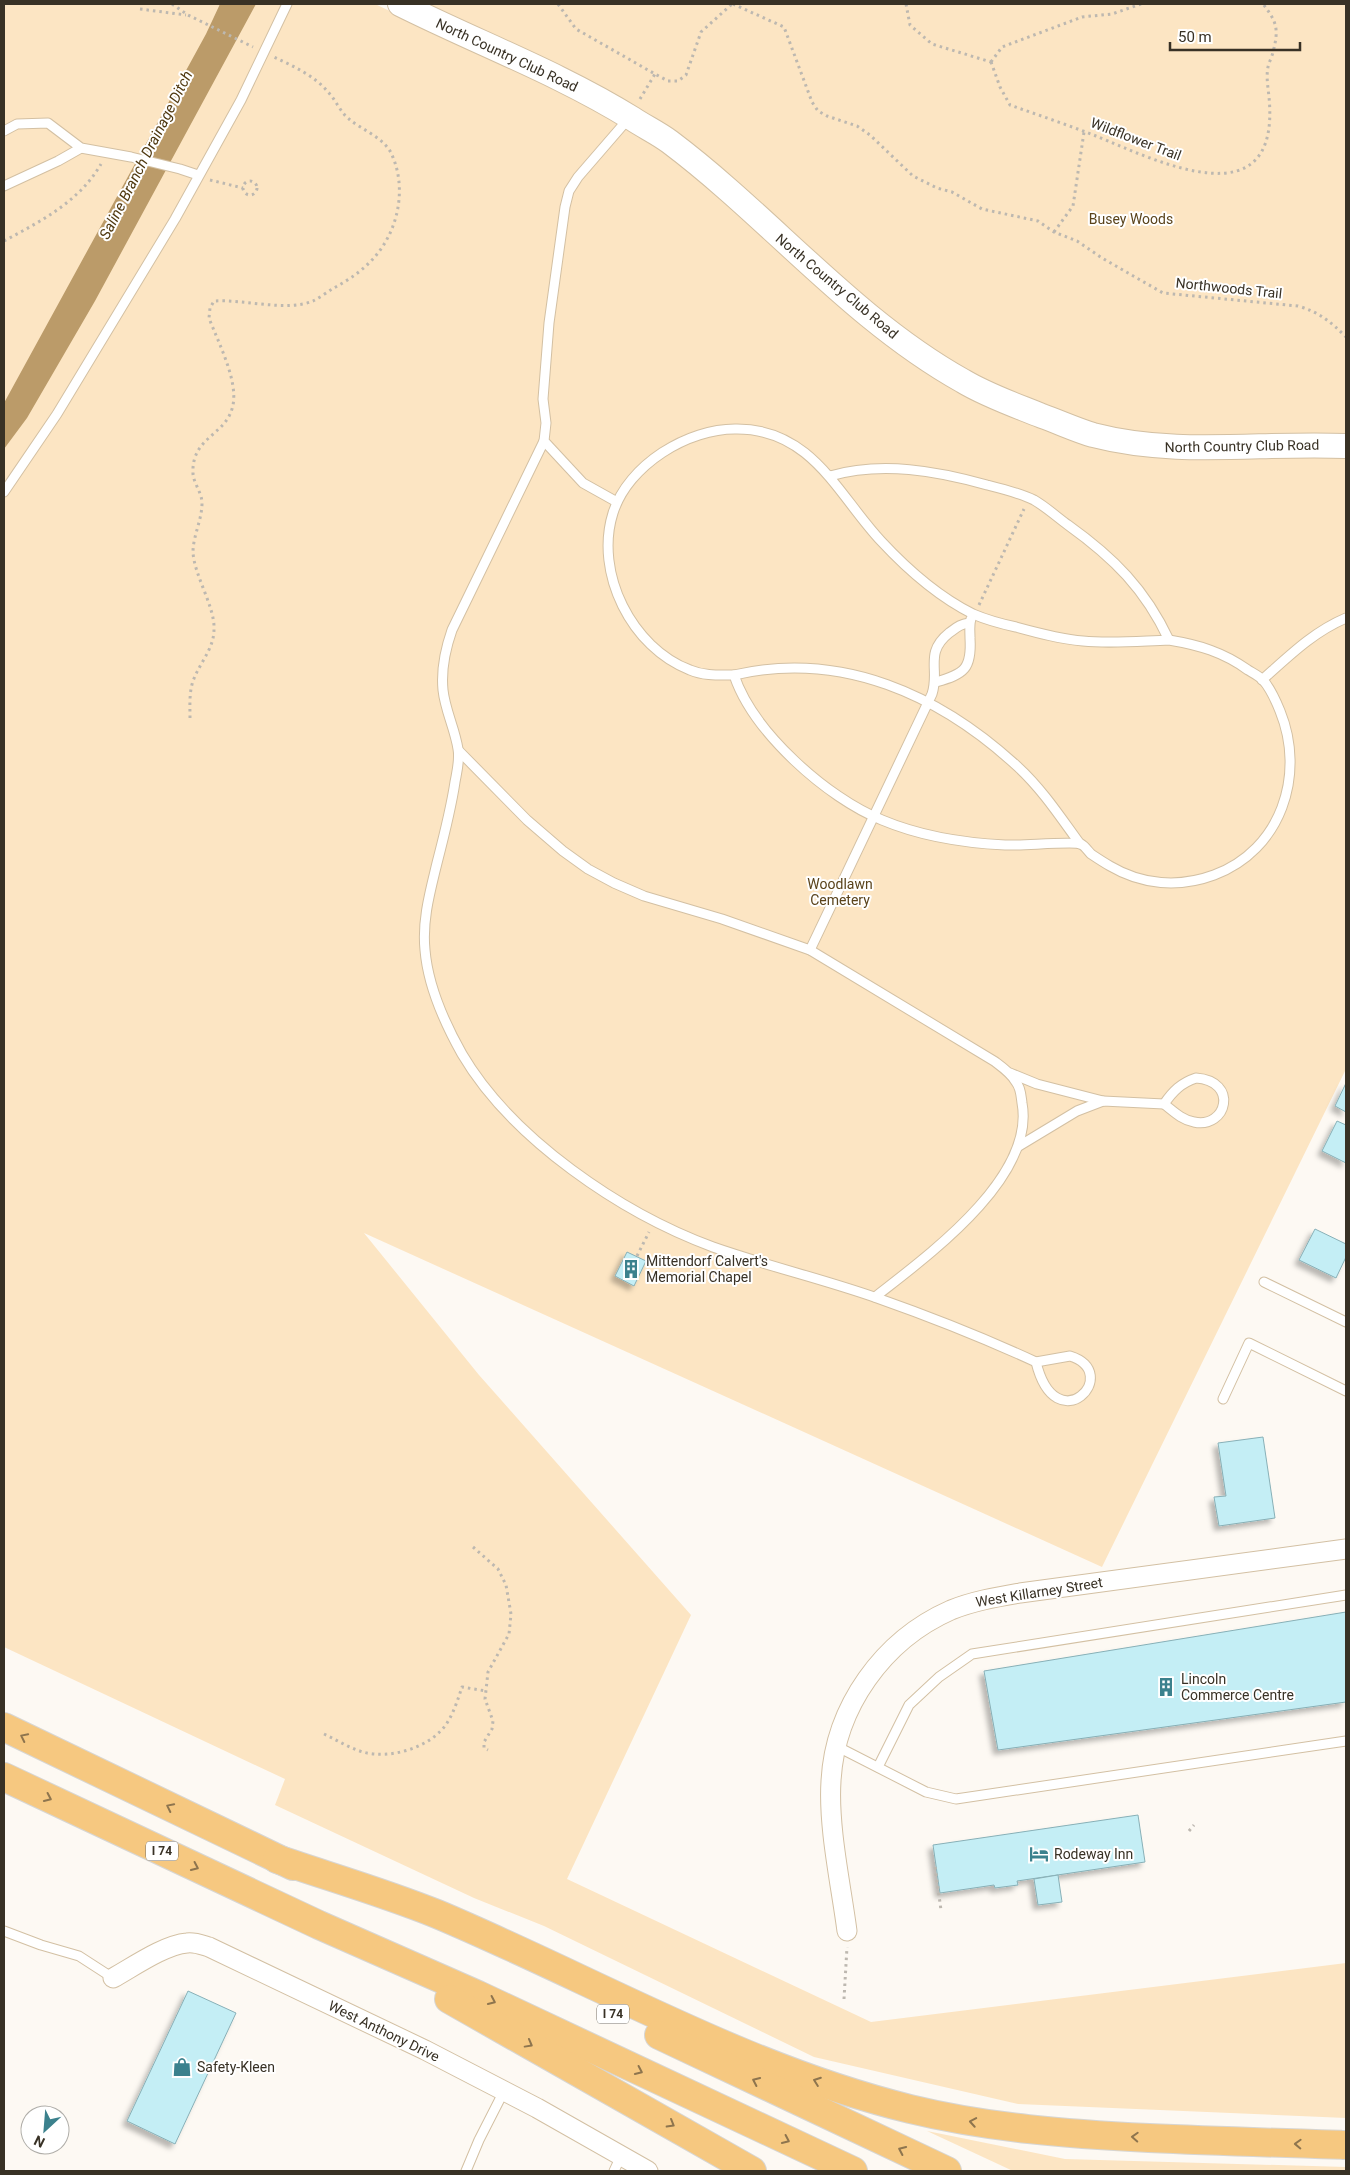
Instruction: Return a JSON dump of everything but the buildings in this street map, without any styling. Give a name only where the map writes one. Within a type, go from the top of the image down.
[{"type":"highway","name":"I 74","points":[[4,1727],[277,1859],[534,1977],[947,2171]]},
{"type":"highway","name":"I 74","points":[[4,1777],[319,1925],[478,1994],[853,2171]]},
{"type":"highway","points":[[277,1859],[435,1914],[669,2021],[779,2067],[844,2090],[910,2109],[975,2123],[1040,2131],[1214,2141],[1346,2145]]},
{"type":"highway","points":[[319,1925],[752,2171]]},
{"type":"street","name":"North Country Club Road","points":[[400,4],[548,72],[630,117],[668,141],[864,312],[922,356],[962,381],[992,396],[1090,434],[1132,444],[1213,449],[1323,445],[1346,446]]},
{"type":"street","name":"West Killarney Street","points":[[847,1931],[831,1809],[831,1781],[836,1746],[840,1730],[865,1680],[879,1662],[906,1637],[951,1610],[974,1602],[1020,1593],[1346,1548]]},
{"type":"street","name":"West Anthony Drive","points":[[113,1978],[169,1948],[186,1943],[210,1947],[425,2050],[504,2091],[618,2164],[648,2171]]},
{"type":"lane","points":[[4,492],[57,414],[175,219],[240,100],[287,4]]},
{"type":"lane","points":[[630,117],[578,177],[570,191],[565,207],[549,323],[543,400],[546,423],[544,441],[460,613],[445,650],[442,672],[443,693],[459,751],[450,811],[427,903],[424,927],[427,966],[436,1000],[451,1035],[486,1090],[510,1117],[547,1150],[587,1179],[655,1220],[727,1252],[771,1267],[875,1297],[976,1334],[1036,1362],[1070,1356],[1080,1360],[1087,1366],[1090,1374],[1089,1385],[1083,1395],[1074,1401],[1066,1401],[1055,1397],[1047,1389],[1040,1376],[1036,1362]]},
{"type":"lane","points":[[4,131],[17,124],[48,123],[81,148],[131,157],[180,169],[198,176]]},
{"type":"lane","points":[[4,186],[81,148]]},
{"type":"lane","points":[[736,429],[758,431],[778,437],[799,449],[817,462],[830,476],[857,513],[882,542],[916,574],[945,597],[974,614],[1056,638],[1074,640],[1169,640],[1195,644],[1212,649],[1237,662],[1262,680],[1277,704],[1288,730],[1291,770],[1288,791],[1277,818],[1266,836],[1249,854],[1231,868],[1212,876],[1173,884],[1153,882],[1131,876],[1111,867],[1080,844],[1019,768],[983,738],[928,701],[896,687],[835,670],[803,667],[777,668],[734,676],[711,675],[691,671],[674,663],[653,647],[632,623],[622,607],[615,588],[610,562],[609,532],[617,502],[632,481],[655,458],[674,445],[712,431],[736,429]]},
{"type":"lane","points":[[544,441],[583,483],[617,502]]},
{"type":"lane","points":[[830,476],[843,472],[906,469],[974,481],[1016,493],[1035,501],[1097,546],[1125,572],[1145,597],[1169,640]]},
{"type":"lane","points":[[936,682],[954,677],[967,667],[971,650],[969,624],[974,614]]},
{"type":"lane","points":[[1262,680],[1306,641],[1332,624],[1346,618]]},
{"type":"lane","points":[[810,950],[936,682],[933,658],[935,648],[945,636],[960,624],[969,624]]},
{"type":"lane","points":[[734,676],[748,707],[771,736],[823,785],[874,817],[923,833],[968,842],[1008,846],[1080,844]]},
{"type":"lane","points":[[459,751],[526,820],[588,869],[644,896],[731,922],[810,950],[994,1061],[1008,1072],[1020,1088],[1024,1110],[1023,1130],[1019,1146],[996,1183],[975,1211],[950,1238],[875,1297]]},
{"type":"lane","points":[[1008,1072],[1038,1084],[1103,1101],[1164,1104],[1182,1117],[1194,1122],[1205,1123],[1214,1119],[1222,1110],[1224,1100],[1222,1091],[1216,1084],[1206,1079],[1196,1078],[1178,1087],[1164,1104]]},
{"type":"lane","points":[[1019,1146],[1077,1111],[1103,1101]]},
{"type":"lane","points":[[1264,1282],[1346,1322]]},
{"type":"lane","points":[[1223,1399],[1248,1343],[1346,1391]]},
{"type":"lane","points":[[878,1767],[909,1705],[939,1677],[972,1654],[1346,1595]]},
{"type":"lane","points":[[836,1746],[926,1792],[956,1799],[1346,1741]]},
{"type":"lane","points":[[4,1930],[41,1945],[79,1956],[113,1978]]},
{"type":"lane","points":[[466,2171],[479,2140],[504,2091]]},
{"type":"path","points":[[172,4],[188,15],[256,48]]},
{"type":"path","points":[[558,4],[576,30],[668,81],[678,81],[686,75],[701,32],[732,4]]},
{"type":"path","name":"Northwoods Trail","points":[[732,4],[784,27],[812,102],[818,111],[856,126],[870,135],[913,176],[938,188],[952,192],[982,209],[1038,221],[1054,232],[1078,241],[1102,258],[1163,293],[1298,306],[1312,310],[1330,320],[1346,337]]},
{"type":"path","points":[[906,4],[910,25],[932,44],[991,62],[1002,47],[1082,17],[1112,14],[1141,4]]},
{"type":"path","name":"Wildflower Trail","points":[[991,62],[1000,87],[1010,105],[1144,156],[1192,172],[1216,174],[1236,172],[1260,156],[1269,136],[1270,110],[1267,79],[1268,65],[1273,54],[1276,37],[1276,20],[1263,4]]},
{"type":"path","points":[[140,9],[188,15]]},
{"type":"path","points":[[190,718],[191,691],[194,680],[209,652],[214,626],[193,551],[202,501],[193,475],[200,445],[221,427],[229,417],[233,404],[233,384],[209,318],[210,308],[214,301],[235,300],[263,304],[292,305],[312,301],[348,280],[370,263],[384,245],[393,226],[400,199],[401,185],[392,154],[384,143],[346,117],[328,91],[312,78],[274,56]]},
{"type":"path","points":[[630,117],[655,74]]},
{"type":"path","points":[[1054,232],[1073,206],[1084,132]]},
{"type":"path","points":[[4,240],[46,219],[79,193],[92,179],[107,152]]},
{"type":"path","points":[[198,176],[228,186],[243,188],[247,194],[252,195],[257,190],[257,185],[254,181],[247,181],[243,188]]},
{"type":"path","points":[[974,614],[1026,506]]},
{"type":"path","points":[[637,1256],[655,1220]]},
{"type":"path","points":[[473,1547],[498,1569],[506,1585],[511,1614],[509,1634],[488,1672],[485,1699],[494,1721],[492,1729],[484,1742],[484,1748],[488,1750]]},
{"type":"path","points":[[324,1734],[364,1752],[380,1754],[401,1752],[431,1738],[446,1724],[462,1687],[486,1691]]},
{"type":"path","points":[[1189,1831],[1194,1825]]},
{"type":"path","points":[[935,1867],[941,1910]]},
{"type":"path","points":[[844,1999],[847,1931]]},
{"type":"green space","name":"Woodlawn Cemetery","points":[[4,4],[375,4],[572,97],[666,153],[721,198],[799,268],[1056,433],[1299,457],[1346,457],[1346,1069],[1102,1567],[364,1233],[479,1375],[691,1615],[567,1879],[871,2022],[1346,1963],[1346,2118],[1018,2104],[814,2057],[544,1926],[474,1898],[275,1805],[285,1779],[4,1647]]},
{"type":"green space","name":"Busey Woods","points":[[400,4],[1346,4],[1346,446],[1161,447],[962,381],[668,141]]},
{"type":"green space","points":[[927,2131],[1065,2159],[1346,2167],[1346,2171],[1013,2171]]},
{"type":"water","name":"Saline Branch Drainage Ditch","points":[[220,4],[256,4],[95,301],[27,418],[4,449],[4,403],[206,34]]},
{"type":"place","name":"Mittendorf Calvert's Memorial Chapel","points":[[631,1269]]},
{"type":"place","name":"Lincoln Commerce Centre","points":[[1166,1687]]},
{"type":"place","name":"Rodeway Inn","points":[[1039,1854]]},
{"type":"place","name":"Safety-Kleen","points":[[182,2067]]}]
